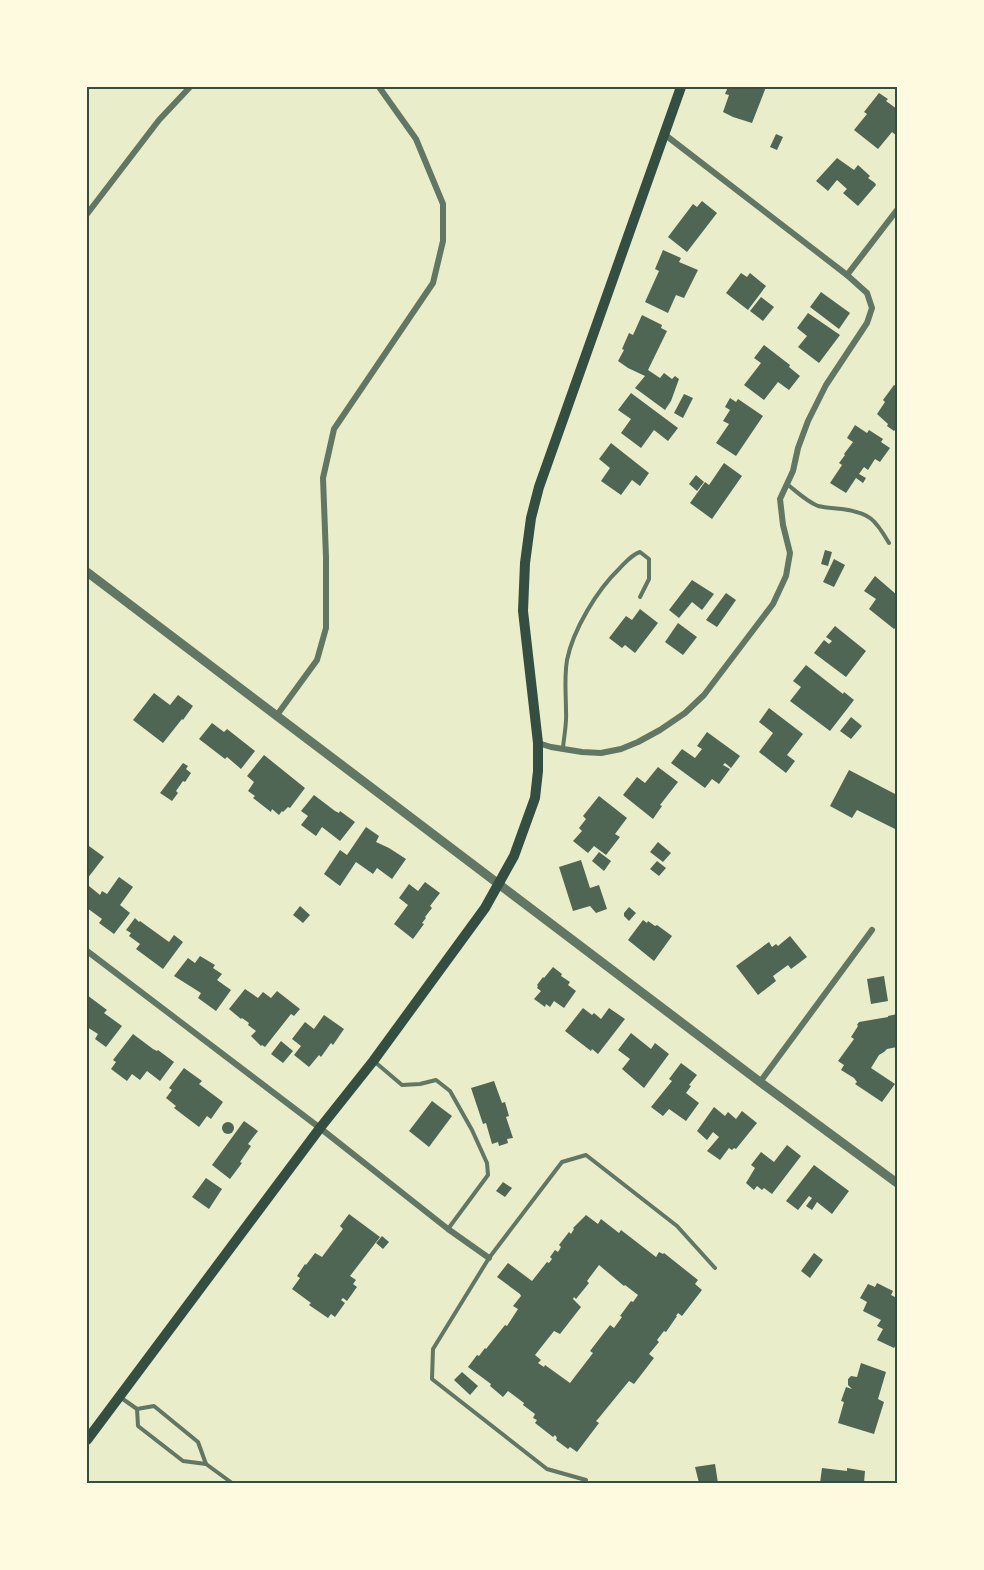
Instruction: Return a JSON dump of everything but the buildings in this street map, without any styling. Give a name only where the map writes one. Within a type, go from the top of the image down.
[{"type":"main road","points":[[87,1440],[320,1128],[374,1060],[485,908],[514,856],[535,798],[538,771],[538,743],[523,611],[525,563],[531,518],[539,487],[681,87]]},
{"type":"street","points":[[87,214],[159,120],[190,87]]},
{"type":"street","points":[[277,715],[317,660],[326,628],[323,477],[334,429],[433,283],[442,241],[443,204],[416,139],[379,87]]},
{"type":"street","points":[[538,743],[582,752],[601,753],[621,749],[669,724],[704,695],[773,604],[786,576],[790,553],[780,499],[793,471],[798,448],[808,421],[826,385],[867,323],[872,308],[867,293],[847,275],[664,134]]},
{"type":"street","points":[[847,275],[897,210]]},
{"type":"street","points":[[87,572],[760,1082],[897,1183]]},
{"type":"street","points":[[760,1082],[872,930]]},
{"type":"street","points":[[87,951],[320,1128],[448,1229],[489,1258]]},
{"type":"lane","points":[[787,484],[810,502],[821,507],[863,513],[871,517],[889,543]]},
{"type":"lane","points":[[563,749],[567,714],[564,680],[567,658],[577,632],[608,579],[632,555],[640,552],[648,559],[649,579],[640,597]]},
{"type":"lane","points":[[374,1060],[402,1086],[436,1080],[450,1091],[487,1162],[488,1175],[448,1229]]},
{"type":"lane","points":[[586,1480],[547,1469],[432,1379],[433,1349],[489,1258],[562,1162],[586,1155],[677,1226],[715,1268]]},
{"type":"lane","points":[[119,1397],[137,1409],[154,1406],[198,1442],[206,1464]]},
{"type":"lane","points":[[137,1409],[138,1426],[183,1461],[206,1464],[231,1483]]}]
